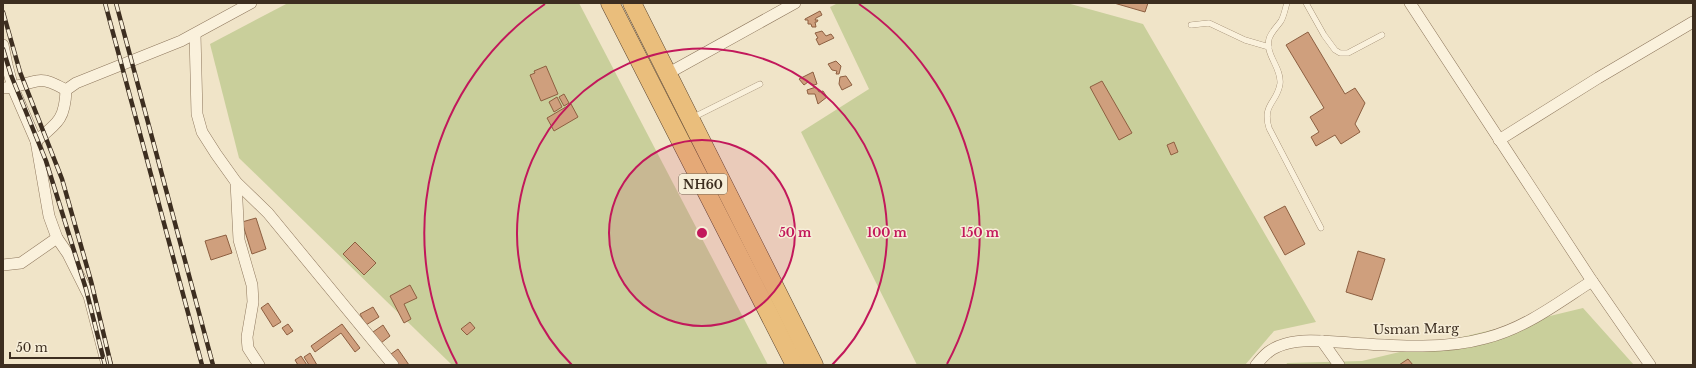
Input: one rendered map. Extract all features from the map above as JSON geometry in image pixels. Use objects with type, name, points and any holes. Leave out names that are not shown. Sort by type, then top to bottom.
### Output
[{"type":"highway","name":"NH60","points":[[610,3],[795,365]]},
{"type":"highway","name":"NH60","points":[[632,3],[814,365]]},
{"type":"street","points":[[66,90],[76,83],[195,34],[251,3]]},
{"type":"street","points":[[667,74],[795,3]]},
{"type":"street","points":[[1410,3],[1592,281],[1650,365]]},
{"type":"street","points":[[1499,140],[1605,74],[1693,22]]},
{"type":"street","points":[[195,34],[197,114],[202,132],[236,182],[268,213],[393,365]]},
{"type":"street","points":[[3,45],[8,88],[36,141],[49,216],[57,238],[68,254],[89,296],[107,365]]},
{"type":"street","points":[[8,88],[38,80],[53,83],[66,90]]},
{"type":"street","points":[[36,141],[61,118],[66,107],[66,90]]},
{"type":"street","points":[[236,182],[239,240],[252,285],[253,302],[247,336],[248,348],[259,365]]},
{"type":"street","points":[[3,265],[21,263],[57,238]]},
{"type":"street","name":"Usman Marg","points":[[1256,365],[1268,351],[1285,344],[1310,341],[1395,346],[1448,345],[1487,338],[1521,326],[1592,281]]},
{"type":"street","points":[[1322,342],[1339,365]]},
{"type":"lane","points":[[1287,3],[1281,20],[1269,39],[1269,47],[1279,76],[1280,85],[1267,110],[1266,119],[1269,128],[1321,228]]},
{"type":"lane","points":[[1306,3],[1328,40],[1335,50],[1340,53],[1348,53],[1382,34]]},
{"type":"lane","points":[[1191,26],[1209,23],[1245,40],[1269,47]]},
{"type":"lane","points":[[690,119],[760,84]]},
{"type":"green space","points":[[288,3],[579,3],[768,365],[452,365],[239,158],[210,44]]},
{"type":"green space","points":[[838,3],[1067,3],[1143,24],[1316,322],[1274,331],[1245,365],[917,365],[801,132],[869,89],[830,7]]},
{"type":"green space","points":[[1583,308],[1634,365],[1286,365],[1287,363],[1362,361]]},
{"type":"building","points":[[1114,3],[1148,3],[1145,12]]},
{"type":"building","points":[[820,11],[822,15],[815,20],[818,20],[815,22],[816,27],[812,27],[811,24],[808,24],[808,20],[805,19]]},
{"type":"building","points":[[822,31],[826,36],[831,34],[834,38],[819,45],[816,39],[818,38],[815,33]]},
{"type":"building","points":[[1308,32],[1345,94],[1355,88],[1365,103],[1355,124],[1360,132],[1341,144],[1335,135],[1316,146],[1311,137],[1319,132],[1310,117],[1324,108],[1286,45]]},
{"type":"building","points":[[836,61],[841,66],[839,74],[836,74],[837,71],[832,70],[828,64]]},
{"type":"building","points":[[546,66],[558,94],[541,101],[530,75],[535,73],[534,71]]},
{"type":"building","points":[[813,72],[817,84],[814,85],[808,82],[804,85],[799,79]]},
{"type":"building","points":[[846,76],[852,85],[842,90],[839,84],[840,77]]},
{"type":"building","points":[[1102,81],[1132,133],[1119,140],[1090,87]]},
{"type":"building","points":[[816,87],[819,92],[823,91],[827,97],[818,104],[815,94],[808,94],[807,90]]},
{"type":"building","points":[[564,94],[569,103],[564,106],[559,97]]},
{"type":"building","points":[[557,97],[562,107],[554,112],[549,102]]},
{"type":"building","points":[[571,104],[578,117],[554,131],[547,118]]},
{"type":"building","points":[[1174,142],[1178,152],[1171,155],[1167,145]]},
{"type":"building","points":[[1285,206],[1305,244],[1285,255],[1264,217]]},
{"type":"building","points":[[256,218],[266,249],[252,254],[242,222]]},
{"type":"building","points":[[226,235],[232,253],[211,260],[205,241]]},
{"type":"building","points":[[355,242],[376,263],[364,275],[343,254]]},
{"type":"building","points":[[1358,251],[1385,259],[1372,300],[1346,292]]},
{"type":"building","points":[[410,285],[417,298],[404,304],[411,319],[404,323],[390,296]]},
{"type":"building","points":[[268,303],[281,322],[273,327],[261,308]]},
{"type":"building","points":[[373,307],[379,317],[366,325],[360,314]]},
{"type":"building","points":[[470,322],[475,328],[467,335],[461,329]]},
{"type":"building","points":[[288,324],[293,331],[287,335],[282,328]]},
{"type":"building","points":[[342,324],[360,348],[355,352],[341,333],[315,352],[311,346]]},
{"type":"building","points":[[383,325],[390,336],[381,343],[373,332]]},
{"type":"building","points":[[398,349],[409,365],[399,365],[391,354]]},
{"type":"building","points":[[310,353],[317,365],[309,365],[304,357]]},
{"type":"building","points":[[301,356],[307,365],[298,365],[295,360]]},
{"type":"building","points":[[1408,359],[1413,365],[1399,365]]},
{"type":"railway","points":[[105,3],[202,365]]},
{"type":"railway","points":[[116,3],[213,365]]},
{"type":"railway","points":[[3,12],[20,72],[62,179],[91,281],[111,365]]},
{"type":"railway","points":[[3,49],[11,75],[46,161],[86,289],[105,365]]}]
